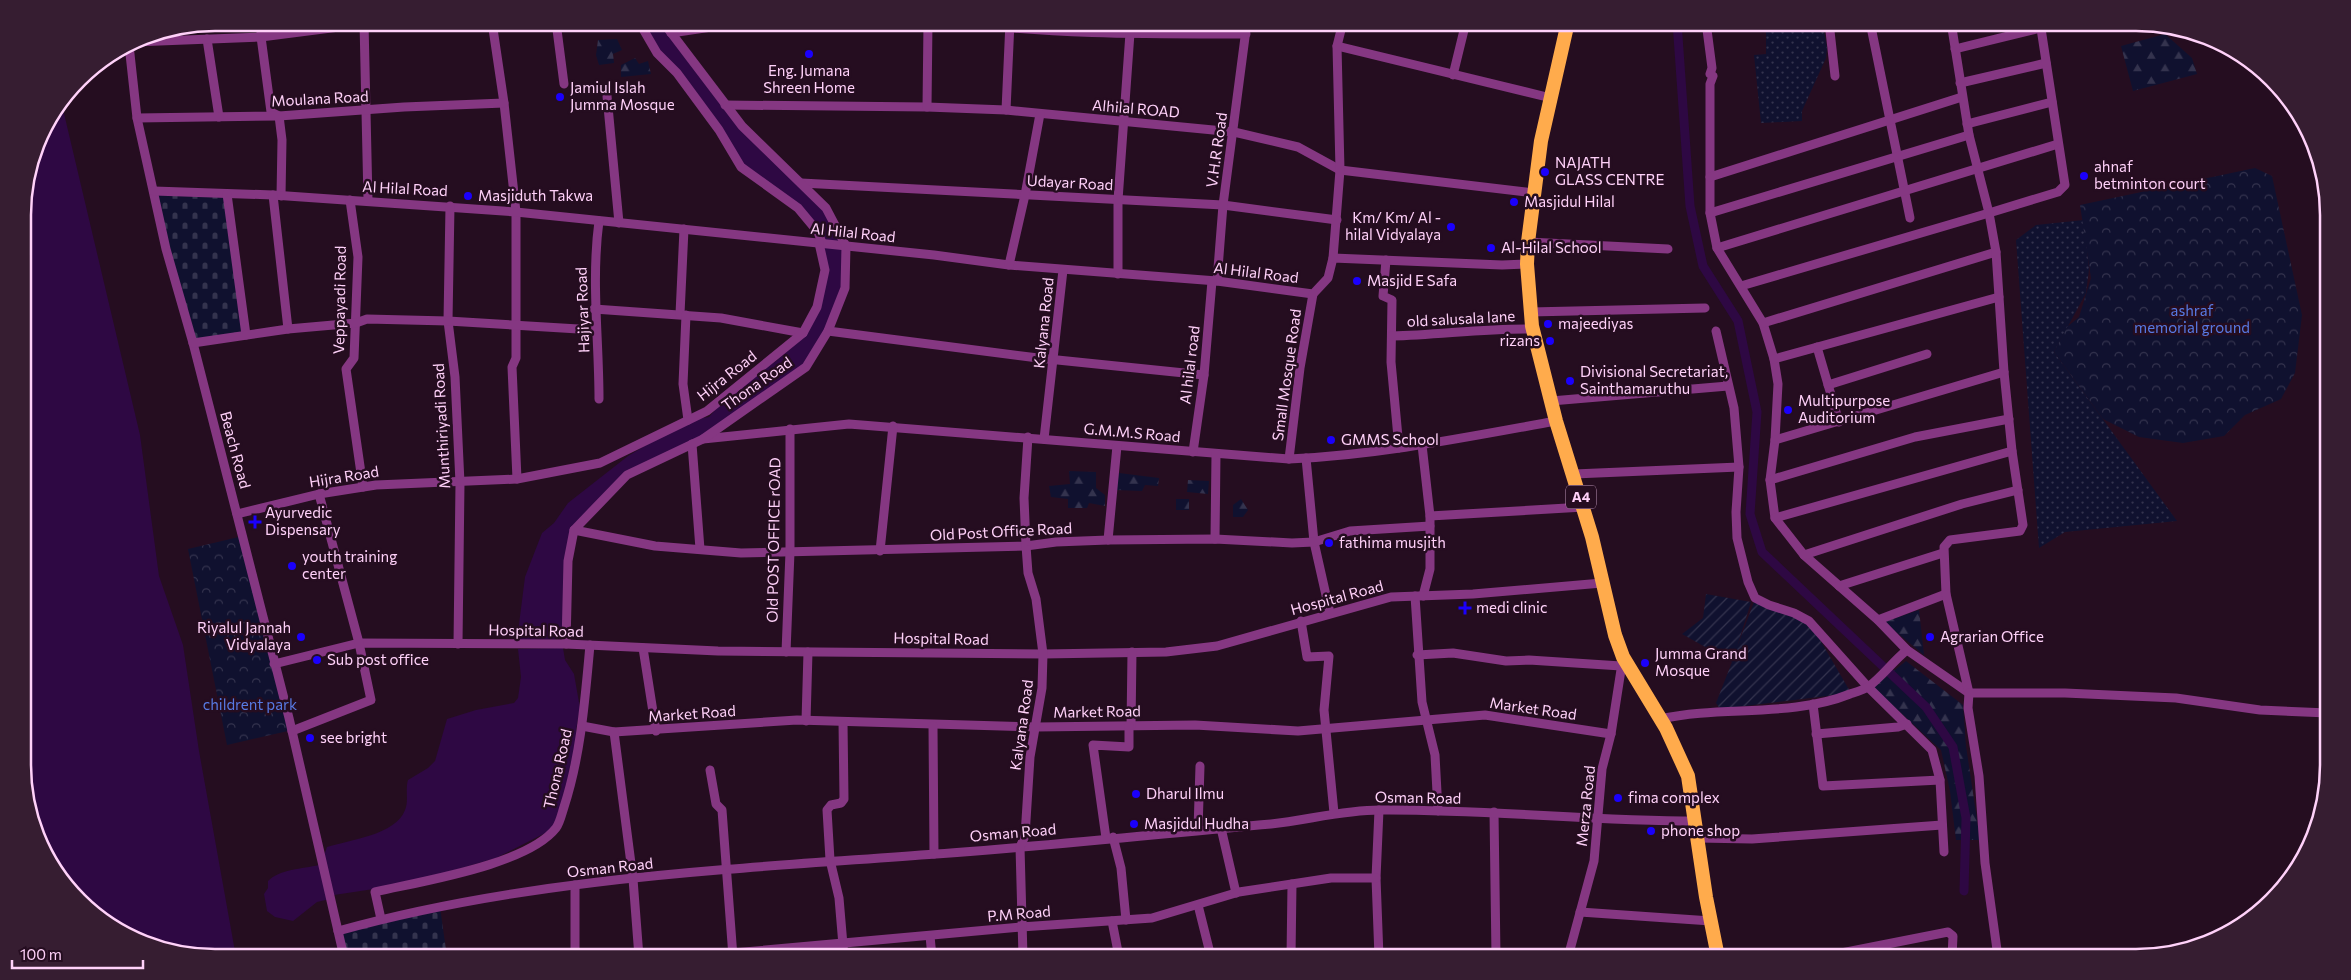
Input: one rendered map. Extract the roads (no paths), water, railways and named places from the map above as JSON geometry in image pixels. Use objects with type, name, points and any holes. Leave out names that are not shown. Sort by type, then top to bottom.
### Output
[{"type":"highway","name":"A4","points":[[1566,31],[1541,141],[1528,242],[1527,264],[1532,329],[1550,401],[1584,507],[1622,661],[1678,750],[1688,776],[1716,949]]},
{"type":"street","points":[[261,31],[270,112],[280,116],[282,140],[277,195],[288,329]]},
{"type":"street","points":[[156,41],[261,37],[308,31]]},
{"type":"street","points":[[364,31],[368,201]]},
{"type":"street","points":[[493,31],[504,103],[516,212],[516,358],[512,368],[517,479]]},
{"type":"street","points":[[557,31],[564,84]]},
{"type":"street","name":"Hijra Road","points":[[237,514],[319,494],[363,487],[517,479],[600,463],[707,412],[802,333],[817,307],[825,270],[818,232],[798,208],[741,167],[719,130],[677,73],[655,50],[644,31]]},
{"type":"street","points":[[670,33],[684,31]]},
{"type":"street","points":[[926,107],[928,31]]},
{"type":"street","points":[[1006,110],[1010,31]]},
{"type":"street","points":[[1085,31],[1130,34],[1246,34]]},
{"type":"street","name":"V.H.R Road","points":[[1215,281],[1246,31]]},
{"type":"street","name":"Al Hilal Road","points":[[154,191],[277,195],[450,206],[820,243],[1009,265],[1215,281],[1313,294],[1328,278],[1333,258],[1337,220],[1340,170],[1337,46],[1340,31]]},
{"type":"street","points":[[1453,75],[1464,31]]},
{"type":"street","points":[[1707,31],[1712,68],[1710,74],[1713,76],[1710,84],[1710,213],[1717,248],[1763,322],[1774,359],[1778,384],[1775,440],[1770,480],[1775,518],[1804,555],[1878,620],[1904,653],[1969,693],[2065,693],[2176,698],[2260,710],[2320,713]]},
{"type":"street","points":[[1830,31],[1835,76]]},
{"type":"street","points":[[1872,31],[1903,192],[1910,218]]},
{"type":"street","points":[[1952,31],[1967,124],[1989,213],[1996,252],[2004,372],[2012,451],[2023,525],[2020,531],[1950,540],[1946,544],[1943,553],[1946,594],[1969,693],[1968,708],[1979,776],[1985,863],[1997,949]]},
{"type":"street","points":[[1955,48],[2018,31]]},
{"type":"street","points":[[1741,286],[2058,192],[2065,185],[2041,31]]},
{"type":"street","name":"Thona Road","points":[[574,530],[627,475],[703,439],[806,367],[828,331],[845,288],[846,246],[826,208],[742,126],[696,63],[670,33]]},
{"type":"street","points":[[1118,274],[1118,200],[1130,34]]},
{"type":"street","points":[[207,39],[219,117]]},
{"type":"street","points":[[1337,46],[1551,98]]},
{"type":"street","name":"Beach Road","points":[[130,52],[136,118],[166,249],[193,343],[292,731],[338,931]]},
{"type":"street","points":[[1960,84],[2046,63]]},
{"type":"street","points":[[607,96],[619,223]]},
{"type":"street","points":[[1710,177],[1962,97]]},
{"type":"street","points":[[1967,124],[2052,102]]},
{"type":"street","name":"Moulana Road","points":[[136,118],[280,116],[404,107],[504,103]]},
{"type":"street","name":"Alhilal ROAD","points":[[725,105],[926,107],[1006,110],[1234,132],[1298,147],[1340,170],[1534,193]]},
{"type":"street","points":[[1009,265],[1026,195],[1040,114]]},
{"type":"street","points":[[1710,213],[1969,134]]},
{"type":"street","points":[[1717,248],[2058,144]]},
{"type":"street","name":"Udayar Road","points":[[801,183],[1224,205],[1337,220]]},
{"type":"street","points":[[227,194],[246,335]]},
{"type":"street","name":"Veppayadi Road","points":[[350,200],[358,257],[354,358],[346,369],[363,487]]},
{"type":"street","name":"Munthiriyadi Road","points":[[450,206],[448,321],[455,377],[460,483],[458,644]]},
{"type":"street","name":"Hajiyar Road","points":[[599,222],[595,251],[594,309],[599,352],[599,399]]},
{"type":"street","points":[[684,230],[682,384],[688,420]]},
{"type":"street","points":[[1528,242],[1668,249]]},
{"type":"street","points":[[1763,322],[1996,252]]},
{"type":"street","points":[[1333,258],[1502,265],[1527,264]]},
{"type":"street","points":[[1386,260],[1383,296],[1392,300],[1391,362],[1399,448]]},
{"type":"street","name":"Kalyana Road","points":[[1044,439],[1063,270]]},
{"type":"street","name":"Al hilal road","points":[[1193,452],[1215,281]]},
{"type":"street","name":"Small Mosque Road","points":[[1289,459],[1300,368],[1313,294]]},
{"type":"street","points":[[1774,359],[1999,297]]},
{"type":"street","points":[[1530,312],[1705,308]]},
{"type":"street","points":[[594,309],[721,318],[802,333]]},
{"type":"street","points":[[193,343],[367,319],[448,321],[595,330]]},
{"type":"street","name":"old salusala lane","points":[[1392,336],[1448,334],[1481,330],[1532,329]]},
{"type":"street","points":[[828,331],[1054,360],[1204,375]]},
{"type":"street","points":[[1716,331],[1734,408],[1739,467],[1736,512],[1737,538],[1748,582],[1755,598],[1769,605],[1794,613],[1808,621],[1932,750],[1940,780],[1944,852]]},
{"type":"street","points":[[1817,347],[1840,422]]},
{"type":"street","points":[[1828,384],[1927,354]]},
{"type":"street","points":[[1775,440],[2004,372]]},
{"type":"street","points":[[1550,401],[1728,386]]},
{"type":"street","points":[[1770,480],[1915,437],[2009,418]]},
{"type":"street","name":"G.M.M.S Road","points":[[703,439],[849,424],[1289,459],[1338,457],[1422,445],[1556,421]]},
{"type":"street","points":[[880,551],[893,426]]},
{"type":"street","name":"Old POST OFFICE rOAD","points":[[786,652],[790,552],[790,429]]},
{"type":"street","name":"Kalyana Road","points":[[1022,949],[1020,847],[1025,836],[1030,757],[1037,727],[1042,688],[1043,654],[1036,599],[1028,573],[1026,546],[1024,498],[1028,437]]},
{"type":"street","points":[[692,444],[700,550]]},
{"type":"street","points":[[1422,445],[1430,516],[1430,569],[1419,596],[1417,655],[1422,702],[1436,755],[1438,811]]},
{"type":"street","points":[[1108,540],[1117,446]]},
{"type":"street","points":[[1775,518],[2012,451]]},
{"type":"street","points":[[1215,539],[1216,454]]},
{"type":"street","points":[[1306,458],[1314,542],[1330,613]]},
{"type":"street","points":[[1574,474],[1739,467]]},
{"type":"street","points":[[1804,555],[1962,504],[2018,490]]},
{"type":"street","points":[[292,731],[371,700],[359,644],[319,494]]},
{"type":"street","points":[[1430,516],[1584,507]]},
{"type":"street","name":"Old Post Office Road","points":[[574,530],[655,546],[741,553],[1026,546],[1056,542],[1108,540],[1215,539],[1292,543],[1314,542],[1350,531],[1430,526]]},
{"type":"street","points":[[566,644],[568,561],[574,530]]},
{"type":"street","points":[[1839,586],[1943,553]]},
{"type":"street","name":"Hospital Road","points":[[274,664],[359,644],[566,644],[786,652],[1043,654],[1166,652],[1217,646],[1391,597],[1473,594],[1602,583]]},
{"type":"street","points":[[1878,620],[1946,594]]},
{"type":"street","points":[[1301,621],[1307,657],[1329,656],[1324,710],[1334,813]]},
{"type":"street","name":"Thona Road","points":[[380,919],[375,892],[499,862],[542,842],[557,827],[569,791],[582,726],[590,645]]},
{"type":"street","points":[[643,648],[656,730]]},
{"type":"street","points":[[806,721],[808,652]]},
{"type":"street","points":[[1126,920],[1121,868],[1110,837],[1093,745],[1129,747],[1132,652]]},
{"type":"street","points":[[1417,655],[1453,653],[1506,661],[1622,661]]},
{"type":"street","points":[[1660,719],[1682,714],[1746,711],[1813,704],[1839,698],[1870,685],[1904,653]]},
{"type":"street","name":"Merza Road","points":[[1570,949],[1594,861],[1602,769],[1611,734],[1622,661]]},
{"type":"street","points":[[1813,704],[1823,786],[1940,780]]},
{"type":"street","name":"Market Road","points":[[582,726],[614,732],[806,721],[933,726],[1195,725],[1298,731],[1485,716],[1611,734]]},
{"type":"street","points":[[843,722],[844,799],[841,803],[831,805],[827,810],[830,860],[839,898],[843,949]]},
{"type":"street","points":[[1816,734],[1898,728],[1907,724]]},
{"type":"street","points":[[933,726],[934,854]]},
{"type":"street","points":[[614,732],[633,879],[638,949]]},
{"type":"street","points":[[1198,830],[1200,766]]},
{"type":"street","points":[[710,770],[716,804],[722,810],[733,949]]},
{"type":"street","points":[[1379,810],[1376,878],[1379,949]]},
{"type":"street","name":"Osman Road","points":[[338,931],[380,919],[532,890],[830,860],[1020,847],[1110,837],[1285,822],[1334,813],[1379,810],[1494,812],[1641,821],[1696,821]]},
{"type":"street","points":[[1494,812],[1496,949]]},
{"type":"street","points":[[1698,838],[1752,839],[1942,825]]},
{"type":"street","points":[[1221,828],[1236,893]]},
{"type":"street","name":"P.M Road","points":[[784,949],[843,942],[1021,927],[1152,918],[1236,893],[1331,878],[1376,878]]},
{"type":"street","points":[[1291,949],[1292,884]]},
{"type":"street","points":[[575,885],[575,949]]},
{"type":"street","points":[[1198,905],[1209,949]]},
{"type":"street","points":[[1580,912],[1711,921]]},
{"type":"street","points":[[1112,921],[1117,949]]},
{"type":"street","points":[[338,931],[342,949]]},
{"type":"street","points":[[1870,949],[1948,932],[1953,936],[1952,949]]},
{"type":"street","points":[[930,936],[931,949]]},
{"type":"waterway","points":[[1678,31],[1690,206],[1703,266],[1738,321],[1757,412],[1750,514],[1762,552],[1926,707],[1953,747],[1966,818],[1964,891]]},
{"type":"place","name":"Eng. Jumana Shreen Home","points":[[809,54]]},
{"type":"place","name":"Jamiul Islah Jumma Mosque","points":[[560,97]]},
{"type":"place","name":"NAJATH GLASS CENTRE","points":[[1545,172]]},
{"type":"place","name":"ahnaf betminton court","points":[[2084,176]]},
{"type":"place","name":"Masjiduth Takwa","points":[[468,196]]},
{"type":"place","name":"Masjidul Hilal","points":[[1514,202]]},
{"type":"place","name":"Km/ Km/ Al - hilal Vidyalaya","points":[[1451,227]]},
{"type":"place","name":"Al-Hilal School","points":[[1491,248]]},
{"type":"place","name":"Masjid E Safa","points":[[1357,281]]},
{"type":"place","name":"majeediyas","points":[[1548,324]]},
{"type":"place","name":"rizans","points":[[1550,341]]},
{"type":"place","name":"Divisional Secretariat, Sainthamaruthu","points":[[1570,381]]},
{"type":"place","name":"Multipurpose Auditorium","points":[[1788,410]]},
{"type":"place","name":"GMMS School","points":[[1331,440]]},
{"type":"place","name":"Ayurvedic Dispensary","points":[[255,522]]},
{"type":"place","name":"fathima musjith","points":[[1329,543]]},
{"type":"place","name":"youth training center","points":[[292,566]]},
{"type":"place","name":"medi clinic","points":[[1465,608]]},
{"type":"place","name":"Riyalul Jannah Vidyalaya","points":[[301,637]]},
{"type":"place","name":"Agrarian Office","points":[[1930,637]]},
{"type":"place","name":"Sub post office","points":[[317,660]]},
{"type":"place","name":"Jumma Grand Mosque","points":[[1645,663]]},
{"type":"place","name":"see bright","points":[[310,738]]},
{"type":"place","name":"Dharul Ilmu","points":[[1136,794]]},
{"type":"place","name":"fima complex","points":[[1618,798]]},
{"type":"place","name":"Masjidul Hudha","points":[[1134,824]]},
{"type":"place","name":"phone shop","points":[[1651,831]]},
{"type":"park label","name":"ashraf memorial ground","points":[[2192,320]]},
{"type":"park label","name":"childrent park","points":[[250,705]]}]
